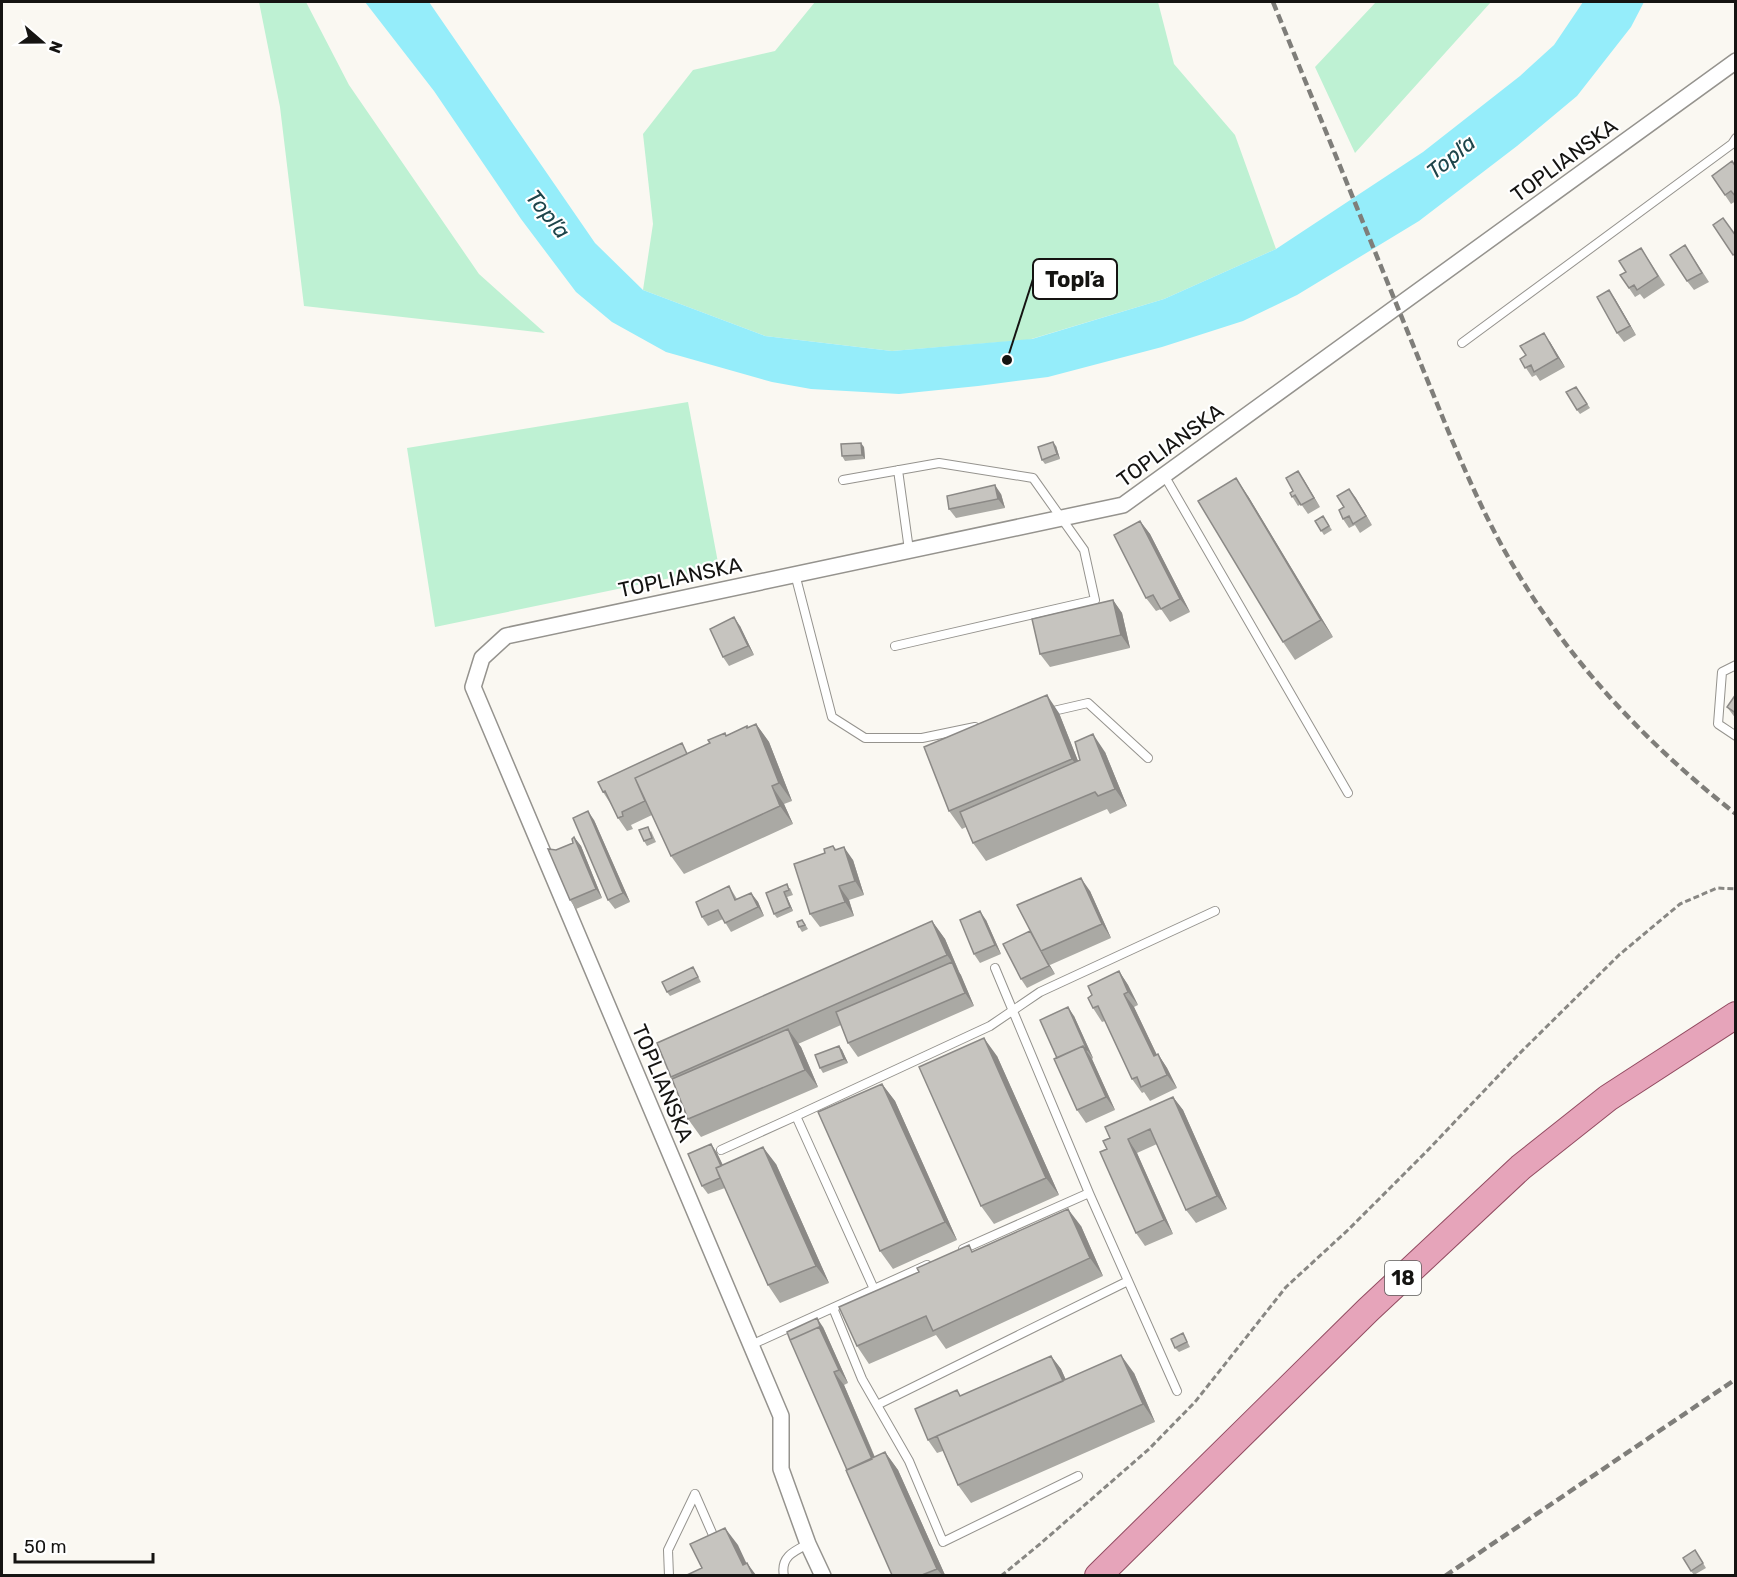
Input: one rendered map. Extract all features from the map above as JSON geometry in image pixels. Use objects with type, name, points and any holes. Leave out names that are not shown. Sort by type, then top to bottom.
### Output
[{"type":"main road","name":"18","points":[[1098,1575],[1368,1310],[1521,1167],[1608,1098],[1736,1015]]},
{"type":"street","name":"TOPLIANSKA","points":[[823,1575],[808,1544],[781,1469],[781,1416],[473,687],[482,658],[506,636],[1123,505],[1736,61]]},
{"type":"lane","points":[[1462,343],[1732,144],[1736,138]]},
{"type":"lane","points":[[843,480],[939,463],[1033,478],[1084,549],[1095,600],[895,646]]},
{"type":"lane","points":[[898,470],[909,550]]},
{"type":"lane","points":[[1164,475],[1348,793]]},
{"type":"lane","points":[[795,574],[831,717],[865,738],[921,738],[986,725]]},
{"type":"lane","points":[[1736,665],[1722,672],[1718,724],[1736,736]]},
{"type":"lane","points":[[1042,713],[1088,703],[1148,758]]},
{"type":"lane","points":[[721,1150],[990,1026],[1040,992],[1215,911]]},
{"type":"lane","points":[[995,968],[1089,1193],[1177,1391]]},
{"type":"lane","points":[[796,1116],[874,1289]]},
{"type":"lane","points":[[960,1251],[1089,1193]]},
{"type":"lane","points":[[751,1345],[938,1260]]},
{"type":"lane","points":[[877,1405],[1128,1281]]},
{"type":"lane","points":[[833,1308],[862,1379],[909,1461],[943,1542],[1078,1476]]},
{"type":"lane","points":[[669,1575],[668,1550],[695,1494],[717,1545]]},
{"type":"lane","points":[[784,1575],[784,1562],[788,1554],[808,1544]]},
{"type":"path","points":[[1000,1575],[1040,1544],[1149,1449],[1195,1402],[1286,1287],[1349,1229],[1619,955],[1680,904],[1717,888],[1736,889]]},
{"type":"green space","points":[[259,2],[306,2],[349,85],[479,274],[545,333],[304,306],[280,107]]},
{"type":"green space","points":[[815,2],[1158,2],[1174,64],[1235,135],[1276,249],[1164,299],[1028,340],[892,351],[765,336],[643,290],[653,224],[643,134],[693,70],[775,51]]},
{"type":"green space","points":[[1376,2],[1491,2],[1355,153],[1315,67]]},
{"type":"green space","points":[[688,402],[719,568],[435,627],[407,448]]},
{"type":"water","points":[[365,2],[429,2],[595,243],[643,290],[765,336],[892,351],[1032,339],[1164,299],[1276,249],[1423,152],[1520,76],[1554,45],[1583,2],[1644,2],[1631,27],[1577,96],[1517,146],[1419,221],[1297,295],[1243,321],[1162,347],[1048,377],[899,394],[811,389],[772,382],[666,352],[612,322],[576,292],[521,219],[434,91]]},
{"type":"building","points":[[1732,161],[1736,167],[1736,197],[1731,191],[1725,195],[1712,176]]},
{"type":"building","points":[[1723,218],[1736,236],[1736,253],[1733,255],[1713,225]]},
{"type":"building","points":[[1685,245],[1702,273],[1687,281],[1670,255]]},
{"type":"building","points":[[1641,248],[1658,276],[1637,290],[1634,285],[1629,288],[1620,275],[1626,272],[1619,261]]},
{"type":"building","points":[[1609,290],[1630,326],[1617,333],[1597,297]]},
{"type":"building","points":[[1544,333],[1558,358],[1534,372],[1531,365],[1525,368],[1520,359],[1526,355],[1520,346]]},
{"type":"building","points":[[1576,387],[1587,404],[1577,410],[1566,392]]},
{"type":"building","points":[[1053,442],[1057,454],[1042,460],[1038,447]]},
{"type":"building","points":[[861,443],[862,455],[842,456],[841,444]]},
{"type":"building","points":[[1298,471],[1314,498],[1301,505],[1295,495],[1292,497],[1290,493],[1293,491],[1286,478]]},
{"type":"building","points":[[1236,478],[1321,620],[1283,642],[1198,501]]},
{"type":"building","points":[[995,485],[998,499],[949,509],[947,496]]},
{"type":"building","points":[[1349,489],[1366,516],[1353,524],[1349,516],[1343,519],[1339,510],[1344,507],[1337,496]]},
{"type":"building","points":[[1323,516],[1329,526],[1321,531],[1315,521]]},
{"type":"building","points":[[1140,521],[1180,599],[1161,609],[1153,595],[1146,598],[1114,535]]},
{"type":"building","points":[[1113,600],[1121,635],[1040,654],[1032,619]]},
{"type":"building","points":[[734,617],[748,646],[723,657],[710,629]]},
{"type":"building","points":[[1736,694],[1736,713],[1727,707]]},
{"type":"building","points":[[1047,695],[1072,759],[949,811],[924,747]]},
{"type":"building","points":[[756,724],[779,783],[772,786],[780,806],[671,856],[635,778],[710,743],[708,740],[725,733],[726,736]]},
{"type":"building","points":[[1093,734],[1115,789],[1098,796],[1095,792],[973,843],[960,812],[1080,760],[1075,742]]},
{"type":"building","points":[[682,743],[687,754],[635,778],[645,801],[622,812],[623,816],[618,818],[598,782]]},
{"type":"building","points":[[588,811],[623,893],[608,900],[573,818]]},
{"type":"building","points":[[648,827],[652,838],[644,841],[639,830]]},
{"type":"building","points":[[574,837],[596,889],[570,900],[548,849],[556,850],[573,843]]},
{"type":"building","points":[[833,846],[835,850],[844,847],[855,881],[839,886],[845,902],[810,914],[794,864],[825,853],[824,849]]},
{"type":"building","points":[[1081,878],[1102,924],[1041,951],[1017,905]]},
{"type":"building","points":[[787,884],[789,890],[784,892],[790,907],[774,914],[766,893]]},
{"type":"building","points":[[729,886],[735,900],[751,893],[758,907],[725,923],[718,910],[702,917],[696,902]]},
{"type":"building","points":[[980,911],[995,945],[974,954],[960,920]]},
{"type":"building","points":[[802,920],[805,925],[799,927],[797,922]]},
{"type":"building","points":[[932,921],[947,955],[671,1077],[657,1043]]},
{"type":"building","points":[[1030,931],[1049,966],[1021,979],[1003,944]]},
{"type":"building","points":[[952,962],[965,993],[848,1043],[836,1012]]},
{"type":"building","points":[[693,967],[698,977],[667,992],[662,982]]},
{"type":"building","points":[[1119,971],[1128,992],[1124,994],[1154,1056],[1158,1054],[1167,1075],[1141,1087],[1137,1077],[1132,1079],[1098,1006],[1093,1008],[1088,998],[1092,995],[1088,986]]},
{"type":"building","points":[[1068,1007],[1087,1050],[1083,1046],[1057,1058],[1040,1020]]},
{"type":"building","points":[[788,1029],[805,1070],[688,1119],[672,1079]]},
{"type":"building","points":[[984,1038],[1046,1178],[981,1206],[919,1067]]},
{"type":"building","points":[[839,1046],[844,1059],[820,1068],[815,1055]]},
{"type":"building","points":[[1083,1046],[1106,1097],[1077,1110],[1054,1059]]},
{"type":"building","points":[[882,1084],[945,1222],[880,1251],[818,1112]]},
{"type":"building","points":[[1173,1097],[1217,1196],[1186,1210],[1150,1129],[1128,1139],[1164,1220],[1136,1233],[1100,1152],[1107,1149],[1103,1141],[1110,1138],[1105,1127]]},
{"type":"building","points":[[711,1144],[721,1166],[716,1168],[720,1178],[702,1186],[688,1154]]},
{"type":"building","points":[[763,1147],[816,1266],[768,1285],[716,1168]]},
{"type":"building","points":[[1068,1209],[1090,1258],[933,1331],[926,1316],[857,1346],[839,1307],[919,1272],[917,1268],[969,1245],[972,1252]]},
{"type":"building","points":[[817,1318],[822,1331],[819,1327],[790,1340],[787,1332]]},
{"type":"building","points":[[819,1327],[839,1370],[834,1372],[872,1459],[847,1470],[790,1340]]},
{"type":"building","points":[[1183,1333],[1187,1342],[1175,1348],[1171,1339]]},
{"type":"building","points":[[1121,1355],[1143,1404],[958,1485],[937,1436]]},
{"type":"building","points":[[1051,1356],[1063,1381],[928,1440],[915,1409],[957,1390],[960,1396]]},
{"type":"building","points":[[885,1452],[937,1569],[922,1575],[892,1575],[846,1470]]},
{"type":"building","points":[[725,1528],[743,1565],[747,1563],[753,1575],[687,1575],[702,1568],[690,1544]]},
{"type":"building","points":[[1695,1550],[1703,1563],[1691,1571],[1683,1558]]},
{"type":"railway","points":[[1273,2],[1449,433],[1480,504],[1507,555],[1539,607],[1563,640],[1615,703],[1673,761],[1736,814]]},
{"type":"railway","points":[[1445,1576],[1736,1379]]},
{"type":"place","name":"Topľa","points":[[1007,360]]}]
